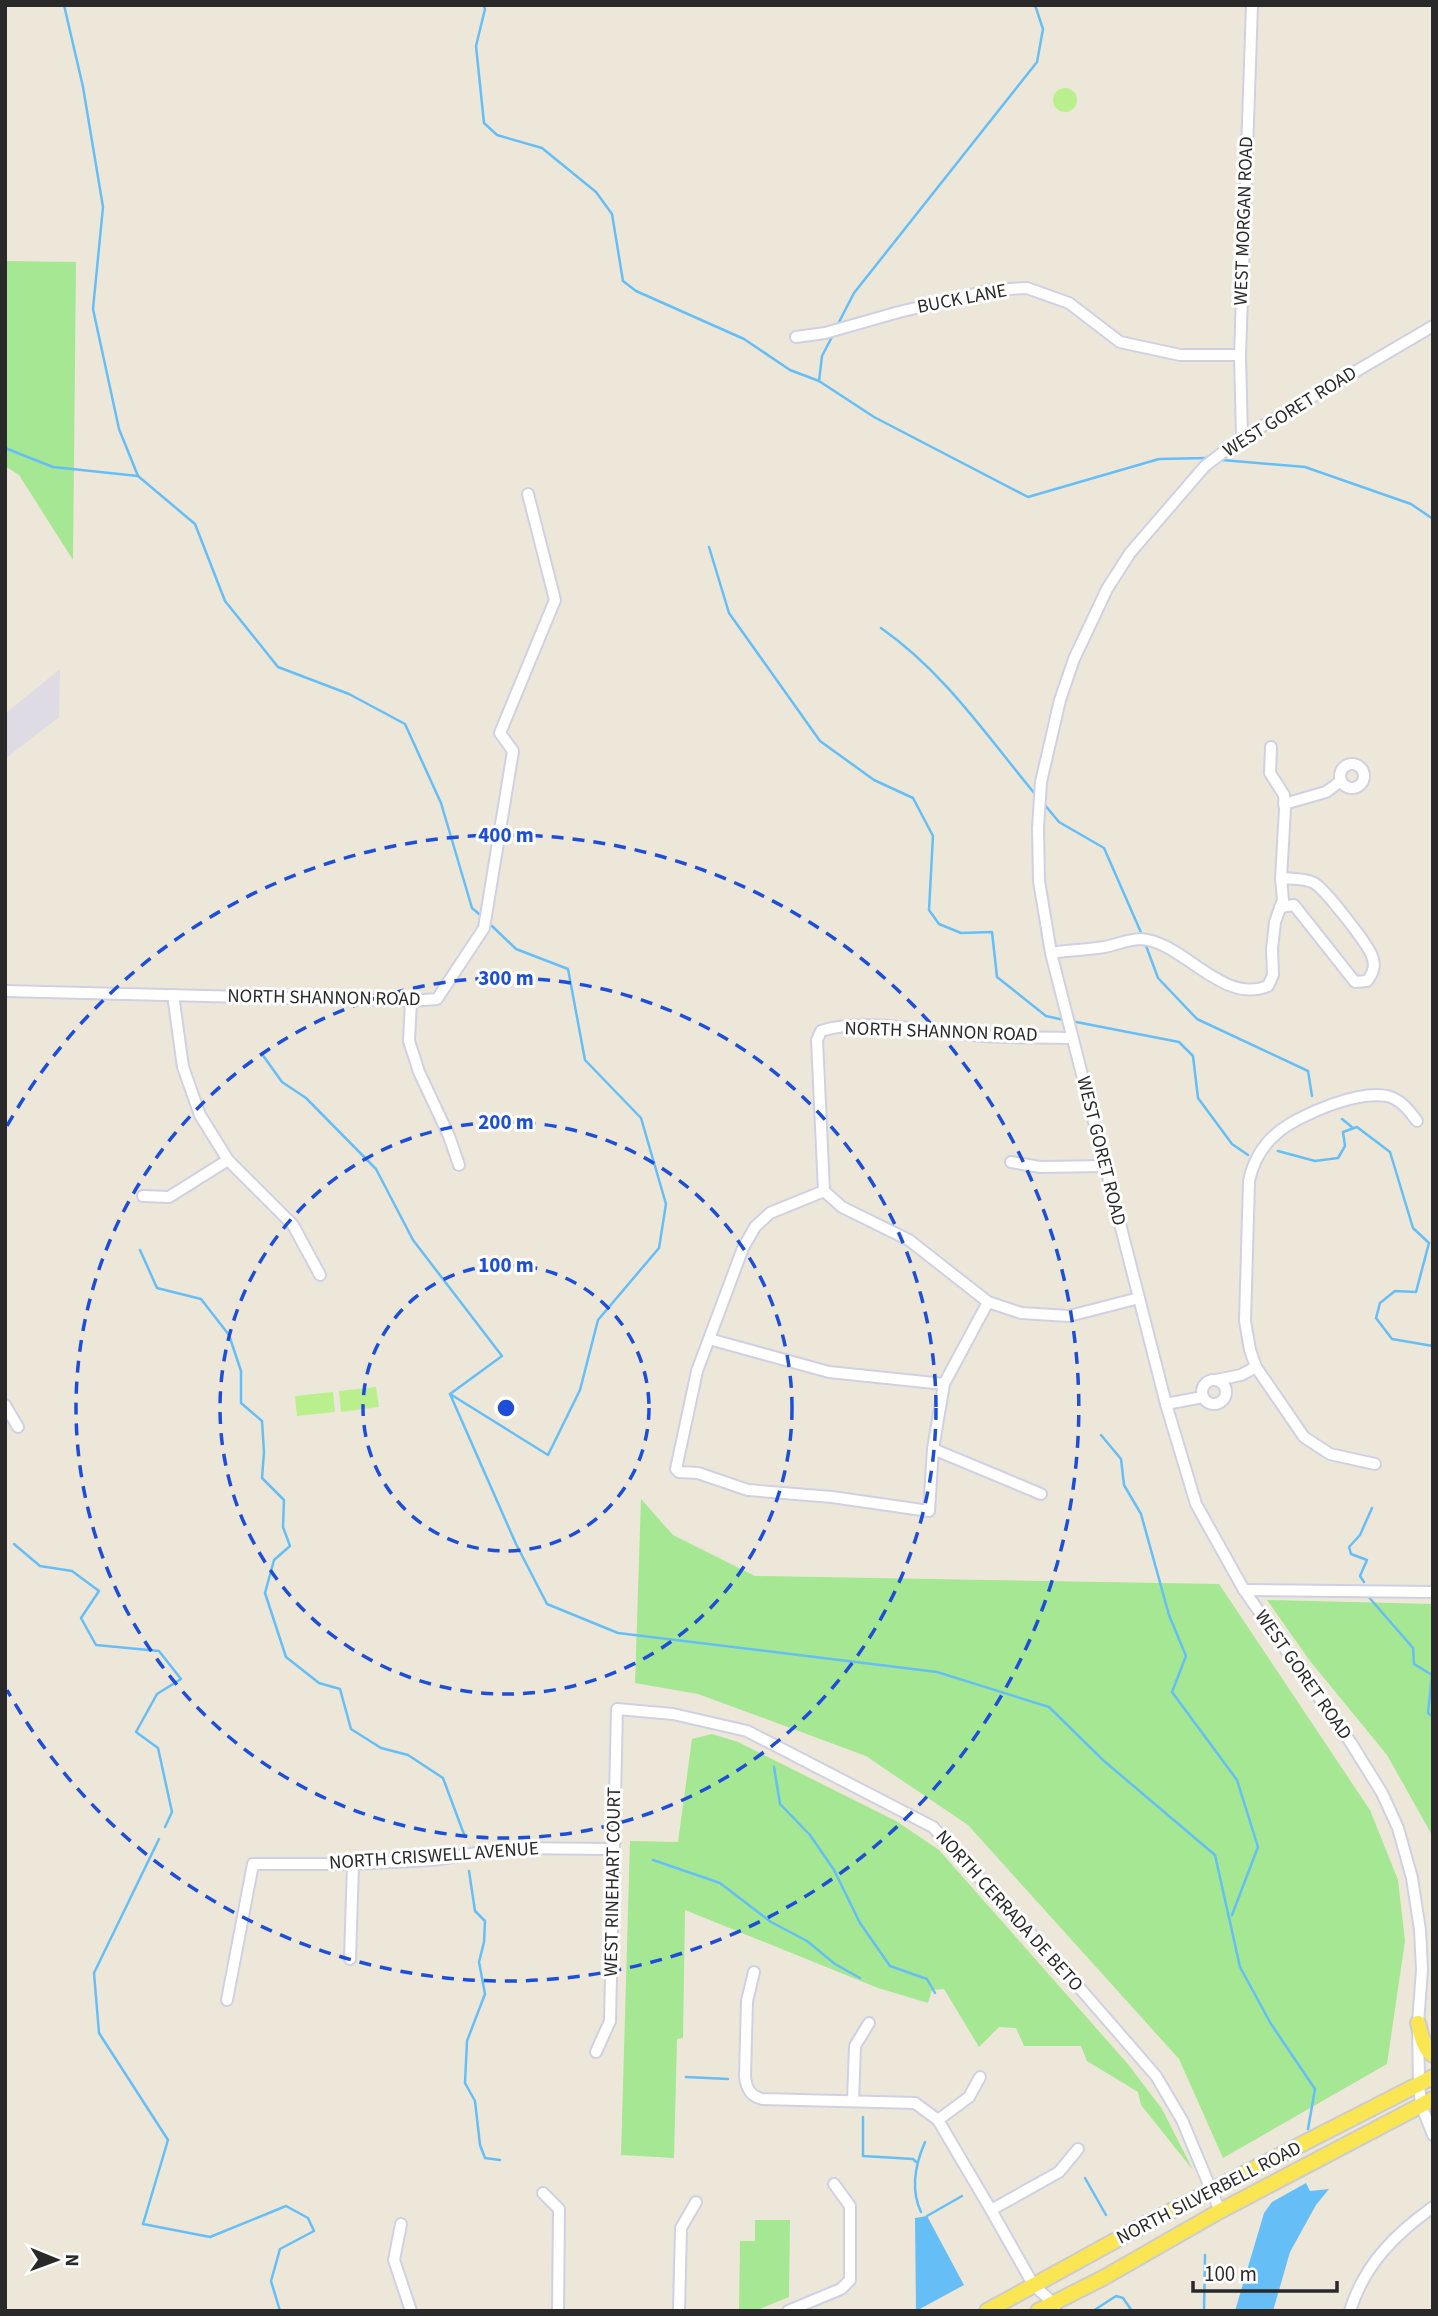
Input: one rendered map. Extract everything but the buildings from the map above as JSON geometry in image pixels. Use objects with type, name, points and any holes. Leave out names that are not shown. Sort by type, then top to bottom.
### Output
[{"type":"main road","points":[[1418,2023],[1425,2046],[1433,2055]]},
{"type":"main road","name":"NORTH SILVERBELL ROAD","points":[[988,2311],[1140,2227],[1213,2192],[1433,2077]]},
{"type":"main road","name":"NORTH SILVERBELL ROAD","points":[[1045,2309],[1220,2211],[1429,2103]]},
{"type":"street","name":"WEST MORGAN ROAD","points":[[1242,438],[1240,355],[1252,5]]},
{"type":"street","name":"BUCK LANE","points":[[796,337],[825,333],[991,290],[1027,288],[1069,303],[1120,342],[1180,355],[1240,355]]},
{"type":"street","name":"WEST GORET ROAD","points":[[1433,326],[1242,438],[1205,466],[1130,553],[1107,589],[1074,659],[1060,700],[1041,782],[1038,828],[1040,881],[1051,953],[1166,1404],[1196,1504],[1244,1590],[1351,1743],[1382,1793],[1398,1828],[1412,1878],[1420,1930],[1422,1970],[1418,2023],[1419,2084],[1429,2103],[1433,2136]]},
{"type":"street","name":"NORTH SHANNON ROAD","points":[[5,991],[411,1001],[437,999],[484,928],[513,751],[500,733],[555,600],[528,494]]},
{"type":"street","points":[[1051,953],[1142,939],[1166,947],[1203,972],[1238,988],[1256,991],[1268,986],[1273,975],[1275,922],[1283,900],[1281,878],[1284,795],[1270,773],[1271,747]]},
{"type":"street","points":[[1284,804],[1326,792],[1341,782]]},
{"type":"street","points":[[1280,907],[1294,905],[1355,982],[1367,981],[1374,972],[1373,957],[1349,921],[1330,902],[1323,890],[1312,882],[1281,878]]},
{"type":"street","points":[[173,995],[183,1067],[200,1115],[228,1160],[293,1225],[320,1275]]},
{"type":"street","points":[[411,1001],[409,1041],[419,1072],[449,1136],[459,1165]]},
{"type":"street","name":"NORTH SHANNON ROAD","points":[[824,1191],[817,1040],[821,1031],[830,1028],[879,1026],[986,1036],[1072,1038]]},
{"type":"street","points":[[1375,1464],[1330,1454],[1304,1437],[1256,1367],[1245,1321],[1249,1181],[1253,1163],[1278,1132],[1335,1103],[1373,1095],[1392,1097],[1405,1106],[1417,1121]]},
{"type":"street","points":[[143,1196],[169,1197],[228,1160]]},
{"type":"street","points":[[1011,1162],[1040,1167],[1104,1166]]},
{"type":"street","points":[[988,1302],[944,1384],[933,1449],[929,1511],[832,1497],[748,1490],[698,1473],[683,1473],[676,1469],[697,1371],[743,1248],[755,1227],[770,1213],[824,1191],[842,1206],[909,1240],[988,1302],[1021,1313],[1069,1316],[1139,1298]]},
{"type":"street","points":[[709,1339],[829,1372],[944,1384]]},
{"type":"street","points":[[1241,1375],[1237,1384],[1221,1402],[1213,1404],[1203,1397],[1205,1384],[1241,1375],[1256,1367]]},
{"type":"street","points":[[1216,1380],[1223,1385],[1226,1394]]},
{"type":"street","points":[[1166,1404],[1203,1397]]},
{"type":"street","points":[[5,1405],[18,1427]]},
{"type":"street","points":[[933,1449],[1041,1493]]},
{"type":"street","points":[[1244,1590],[1433,1592]]},
{"type":"street","name":"WEST RINEHART COURT","points":[[596,2052],[610,2021],[617,1709]]},
{"type":"street","name":"NORTH CERRADA DE BETO","points":[[617,1709],[673,1714],[747,1731],[933,1827],[1064,1970],[1156,2076],[1182,2120],[1220,2211]]},
{"type":"street","name":"NORTH CRISWELL AVENUE","points":[[227,2000],[253,1864],[353,1864],[433,1860],[509,1849],[614,1849]]},
{"type":"street","points":[[350,1959],[353,1864]]},
{"type":"street","points":[[754,1972],[747,2001],[745,2076],[752,2094],[762,2099],[915,2103],[938,2120],[1045,2309]]},
{"type":"street","points":[[853,2101],[855,2046],[869,2023]]},
{"type":"street","points":[[938,2120],[969,2097],[980,2077]]},
{"type":"street","points":[[991,2210],[1059,2172],[1079,2149]]},
{"type":"street","points":[[788,2311],[841,2289],[850,2280],[850,2206],[834,2184]]},
{"type":"street","points":[[543,2193],[559,2209],[558,2311]]},
{"type":"street","points":[[679,2311],[681,2228],[696,2202]]},
{"type":"street","points":[[1350,2311],[1354,2297],[1389,2242],[1433,2207]]},
{"type":"street","points":[[401,2224],[394,2260],[411,2311]]},
{"type":"shaded area","points":[[60,669],[59,717],[5,759],[5,714]]},
{"type":"green space","points":[[1065,88],[1074,91],[1077,100],[1074,109],[1065,112],[1056,109],[1053,100],[1056,91]]},
{"type":"green space","points":[[5,261],[76,262],[73,560],[19,475],[5,466]]},
{"type":"green space","points":[[376,1387],[379,1407],[341,1412],[339,1391]]},
{"type":"green space","points":[[333,1392],[335,1412],[297,1416],[295,1396]]},
{"type":"green space","points":[[641,1499],[673,1535],[755,1576],[1219,1584],[1370,1810],[1398,1880],[1405,1941],[1387,2064],[1223,2158],[1179,2059],[968,1825],[866,1756],[698,1694],[635,1683]]},
{"type":"green space","points":[[1267,1600],[1433,1604],[1433,1845],[1432,1835],[1387,1755],[1310,1661]]},
{"type":"green space","points":[[712,1734],[738,1742],[896,1821],[939,1850],[1127,2063],[1162,2109],[1193,2170],[1141,2105],[1138,2092],[1087,2061],[1081,2046],[1024,2046],[1016,2028],[999,2027],[979,2047],[944,1989],[932,1990],[928,2003],[878,1988],[685,1910],[683,2038],[677,2039],[674,2158],[621,2155],[630,1841],[678,1842],[692,1739]]},
{"type":"green space","points":[[755,2220],[790,2220],[789,2297],[755,2311],[739,2311],[740,2241],[755,2241]]},
{"type":"water","points":[[1306,2183],[1310,2191],[1329,2189],[1316,2205],[1290,2252],[1273,2311],[1235,2311],[1264,2213],[1272,2202]]},
{"type":"water","points":[[927,2216],[964,2285],[916,2311],[915,2218]]},
{"type":"waterway","points":[[64,5],[83,87],[103,207],[93,309],[119,429],[138,476]]},
{"type":"waterway","points":[[483,5],[485,9],[476,46],[484,123],[497,135],[542,148],[596,192],[612,214],[623,281],[636,291],[744,339],[790,370],[819,381]]},
{"type":"waterway","points":[[838,324],[854,293],[1037,62],[1043,29],[1035,5]]},
{"type":"waterway","points":[[834,333],[822,356],[819,381],[874,417],[1028,497],[1159,459],[1208,458]]},
{"type":"waterway","points":[[5,448],[53,467],[138,476],[195,524],[225,601],[278,667],[349,694],[405,724],[441,803],[472,908],[479,914]]},
{"type":"waterway","points":[[1222,460],[1305,467],[1411,504],[1433,519]]},
{"type":"waterway","points":[[709,547],[729,613],[820,741],[874,780],[913,798],[933,836],[929,910],[939,924],[961,933],[992,932],[997,977],[1046,1016],[1064,1020]]},
{"type":"waterway","points":[[881,628],[904,645],[945,685],[1035,794]]},
{"type":"waterway","points":[[1044,804],[1059,822],[1104,848],[1143,937]]},
{"type":"waterway","points":[[492,926],[516,949],[568,969],[585,1060],[641,1118],[666,1204],[659,1248],[598,1320],[580,1390],[548,1455],[450,1394],[516,1544],[547,1604],[618,1633],[937,1672],[1049,1707],[1104,1761],[1215,1855],[1240,1967],[1271,2024],[1315,2089],[1308,2129]]},
{"type":"waterway","points":[[1145,943],[1158,978],[1197,1019],[1308,1071],[1312,1096]]},
{"type":"waterway","points":[[1071,1021],[1179,1042],[1193,1056],[1198,1098],[1232,1144],[1248,1155]]},
{"type":"waterway","points":[[262,1054],[282,1082],[306,1098],[376,1169],[413,1240],[502,1356],[450,1394]]},
{"type":"waterway","points":[[1342,1119],[1353,1128]]},
{"type":"waterway","points":[[1278,1151],[1315,1161],[1338,1158],[1345,1146],[1343,1132],[1357,1127],[1390,1152],[1413,1228],[1429,1243],[1416,1292],[1395,1291],[1380,1303],[1376,1318],[1392,1339],[1433,1346]]},
{"type":"waterway","points":[[140,1250],[157,1288],[201,1299],[229,1335],[241,1371],[241,1403],[262,1421],[262,1478],[284,1500],[283,1527],[290,1546],[274,1560],[265,1593],[286,1657],[319,1683],[340,1689],[351,1729],[381,1748],[408,1755],[443,1778],[465,1837]]},
{"type":"waterway","points":[[1101,1435],[1121,1459],[1124,1485],[1141,1514],[1169,1615],[1186,1656],[1172,1692],[1237,1780],[1258,1847],[1232,1915]]},
{"type":"waterway","points":[[1364,1582],[1360,1576],[1367,1560],[1351,1554],[1349,1547],[1360,1535],[1372,1508]]},
{"type":"waterway","points":[[14,1544],[40,1566],[72,1571],[99,1591],[81,1618],[96,1645],[159,1651],[181,1679],[157,1694],[136,1732],[158,1748],[172,1812],[165,1827]]},
{"type":"waterway","points":[[1367,1595],[1413,1648],[1414,1664],[1432,1675],[1428,1713],[1433,1717]]},
{"type":"waterway","points":[[774,1767],[780,1804],[810,1835],[834,1870],[860,1923],[890,1966],[927,1979],[935,1993]]},
{"type":"waterway","points":[[159,1839],[94,1973],[99,2033],[168,2140],[143,2224],[210,2237],[286,2206],[308,2218],[314,2231],[280,2249],[271,2281],[280,2311]]},
{"type":"waterway","points":[[653,1860],[720,1883],[771,1922],[807,1941],[835,1964],[860,1978]]},
{"type":"waterway","points":[[469,1871],[475,1911],[485,1921],[479,1962],[485,1994],[467,2041],[465,2083],[475,2101],[480,2145],[485,2158],[500,2160]]},
{"type":"waterway","points":[[686,2077],[728,2079]]},
{"type":"waterway","points":[[863,2117],[863,2156],[913,2159],[916,2162]]},
{"type":"waterway","points":[[921,2212],[915,2177],[925,2142]]},
{"type":"waterway","points":[[1085,2178],[1106,2215]]},
{"type":"waterway","points":[[927,2216],[962,2196]]},
{"type":"waterway","points":[[1204,2311],[1205,2255]]},
{"type":"waterway","points":[[1093,2311],[1116,2296],[1123,2298],[1132,2311]]}]
